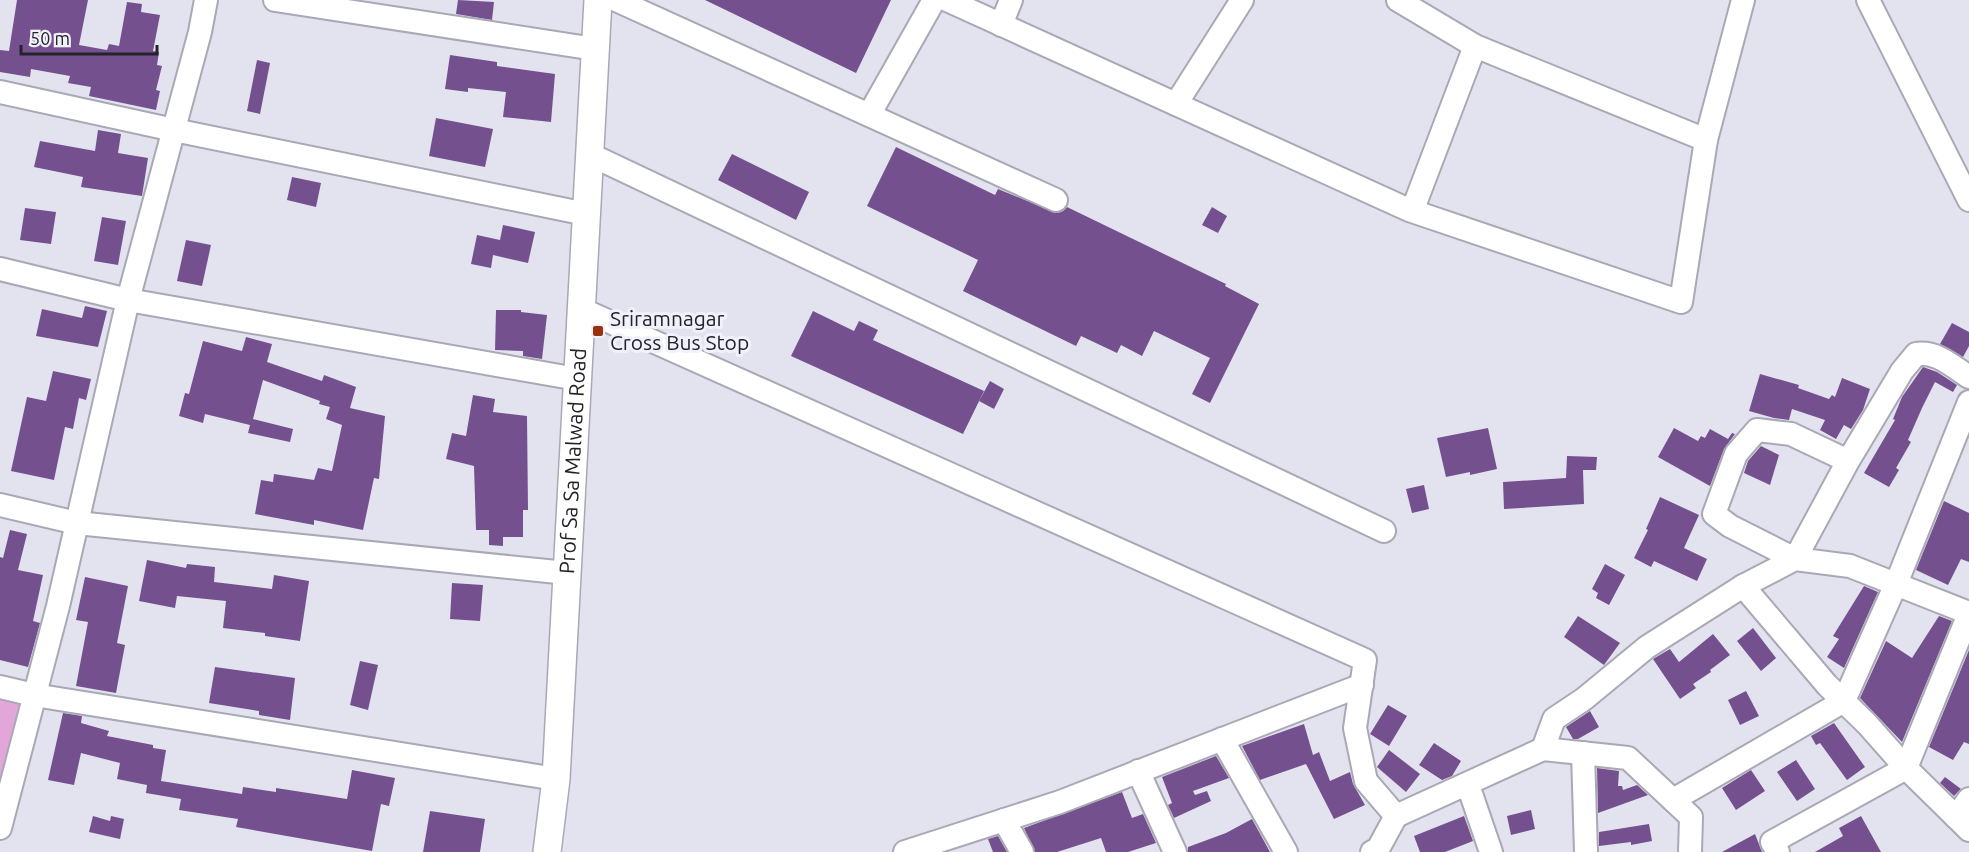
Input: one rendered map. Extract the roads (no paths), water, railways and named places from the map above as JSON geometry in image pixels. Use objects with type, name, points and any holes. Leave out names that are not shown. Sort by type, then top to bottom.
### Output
[{"type":"street","points":[[0,828],[77,523],[128,300],[200,32],[206,0]]},
{"type":"street","points":[[274,0],[595,49]]},
{"type":"street","name":"Prof Sa Sa Malwad Road","points":[[548,852],[556,779],[598,0]]},
{"type":"street","points":[[616,0],[1056,200]]},
{"type":"street","points":[[869,115],[934,0]]},
{"type":"street","points":[[947,0],[1409,210],[1680,302],[1706,140],[1736,2]]},
{"type":"street","points":[[1001,25],[1011,0]]},
{"type":"street","points":[[1176,104],[1242,0]]},
{"type":"street","points":[[1398,0],[1475,46],[1706,140]]},
{"type":"street","points":[[1868,0],[1969,200]]},
{"type":"street","points":[[1416,201],[1475,46]]},
{"type":"street","points":[[0,92],[586,214]]},
{"type":"street","points":[[589,154],[1384,531]]},
{"type":"street","points":[[0,269],[128,300],[577,379]]},
{"type":"street","points":[[581,309],[1365,660],[1356,728],[1366,781],[1396,816]]},
{"type":"street","points":[[1543,749],[1554,718],[1584,699],[1647,647],[1743,586],[1795,559],[1848,461],[1902,371],[1916,354],[1926,352],[1938,356],[1969,377]]},
{"type":"street","points":[[1673,800],[1844,701],[1896,584],[1969,402]]},
{"type":"street","points":[[1778,852],[1772,842],[1906,768],[1969,614],[1850,566],[1795,559],[1730,526],[1714,514],[1736,454],[1757,430],[1791,434],[1848,461]]},
{"type":"street","points":[[0,505],[77,523],[567,573]]},
{"type":"street","points":[[1743,586],[1906,768],[1965,815]]},
{"type":"street","points":[[905,852],[1060,802],[1362,684]]},
{"type":"street","points":[[0,687],[34,695],[556,779]]},
{"type":"street","points":[[1222,739],[1286,852]]},
{"type":"street","points":[[1372,852],[1378,849],[1396,816],[1543,749],[1628,758],[1691,817],[1690,852]]},
{"type":"street","points":[[1583,753],[1586,852]]},
{"type":"street","points":[[1138,771],[1168,850]]},
{"type":"street","points":[[1468,785],[1491,852]]},
{"type":"street","points":[[1004,820],[1022,852]]},
{"type":"place","name":"Sriramnagar Cross Bus Stop","points":[[598,331]]}]
